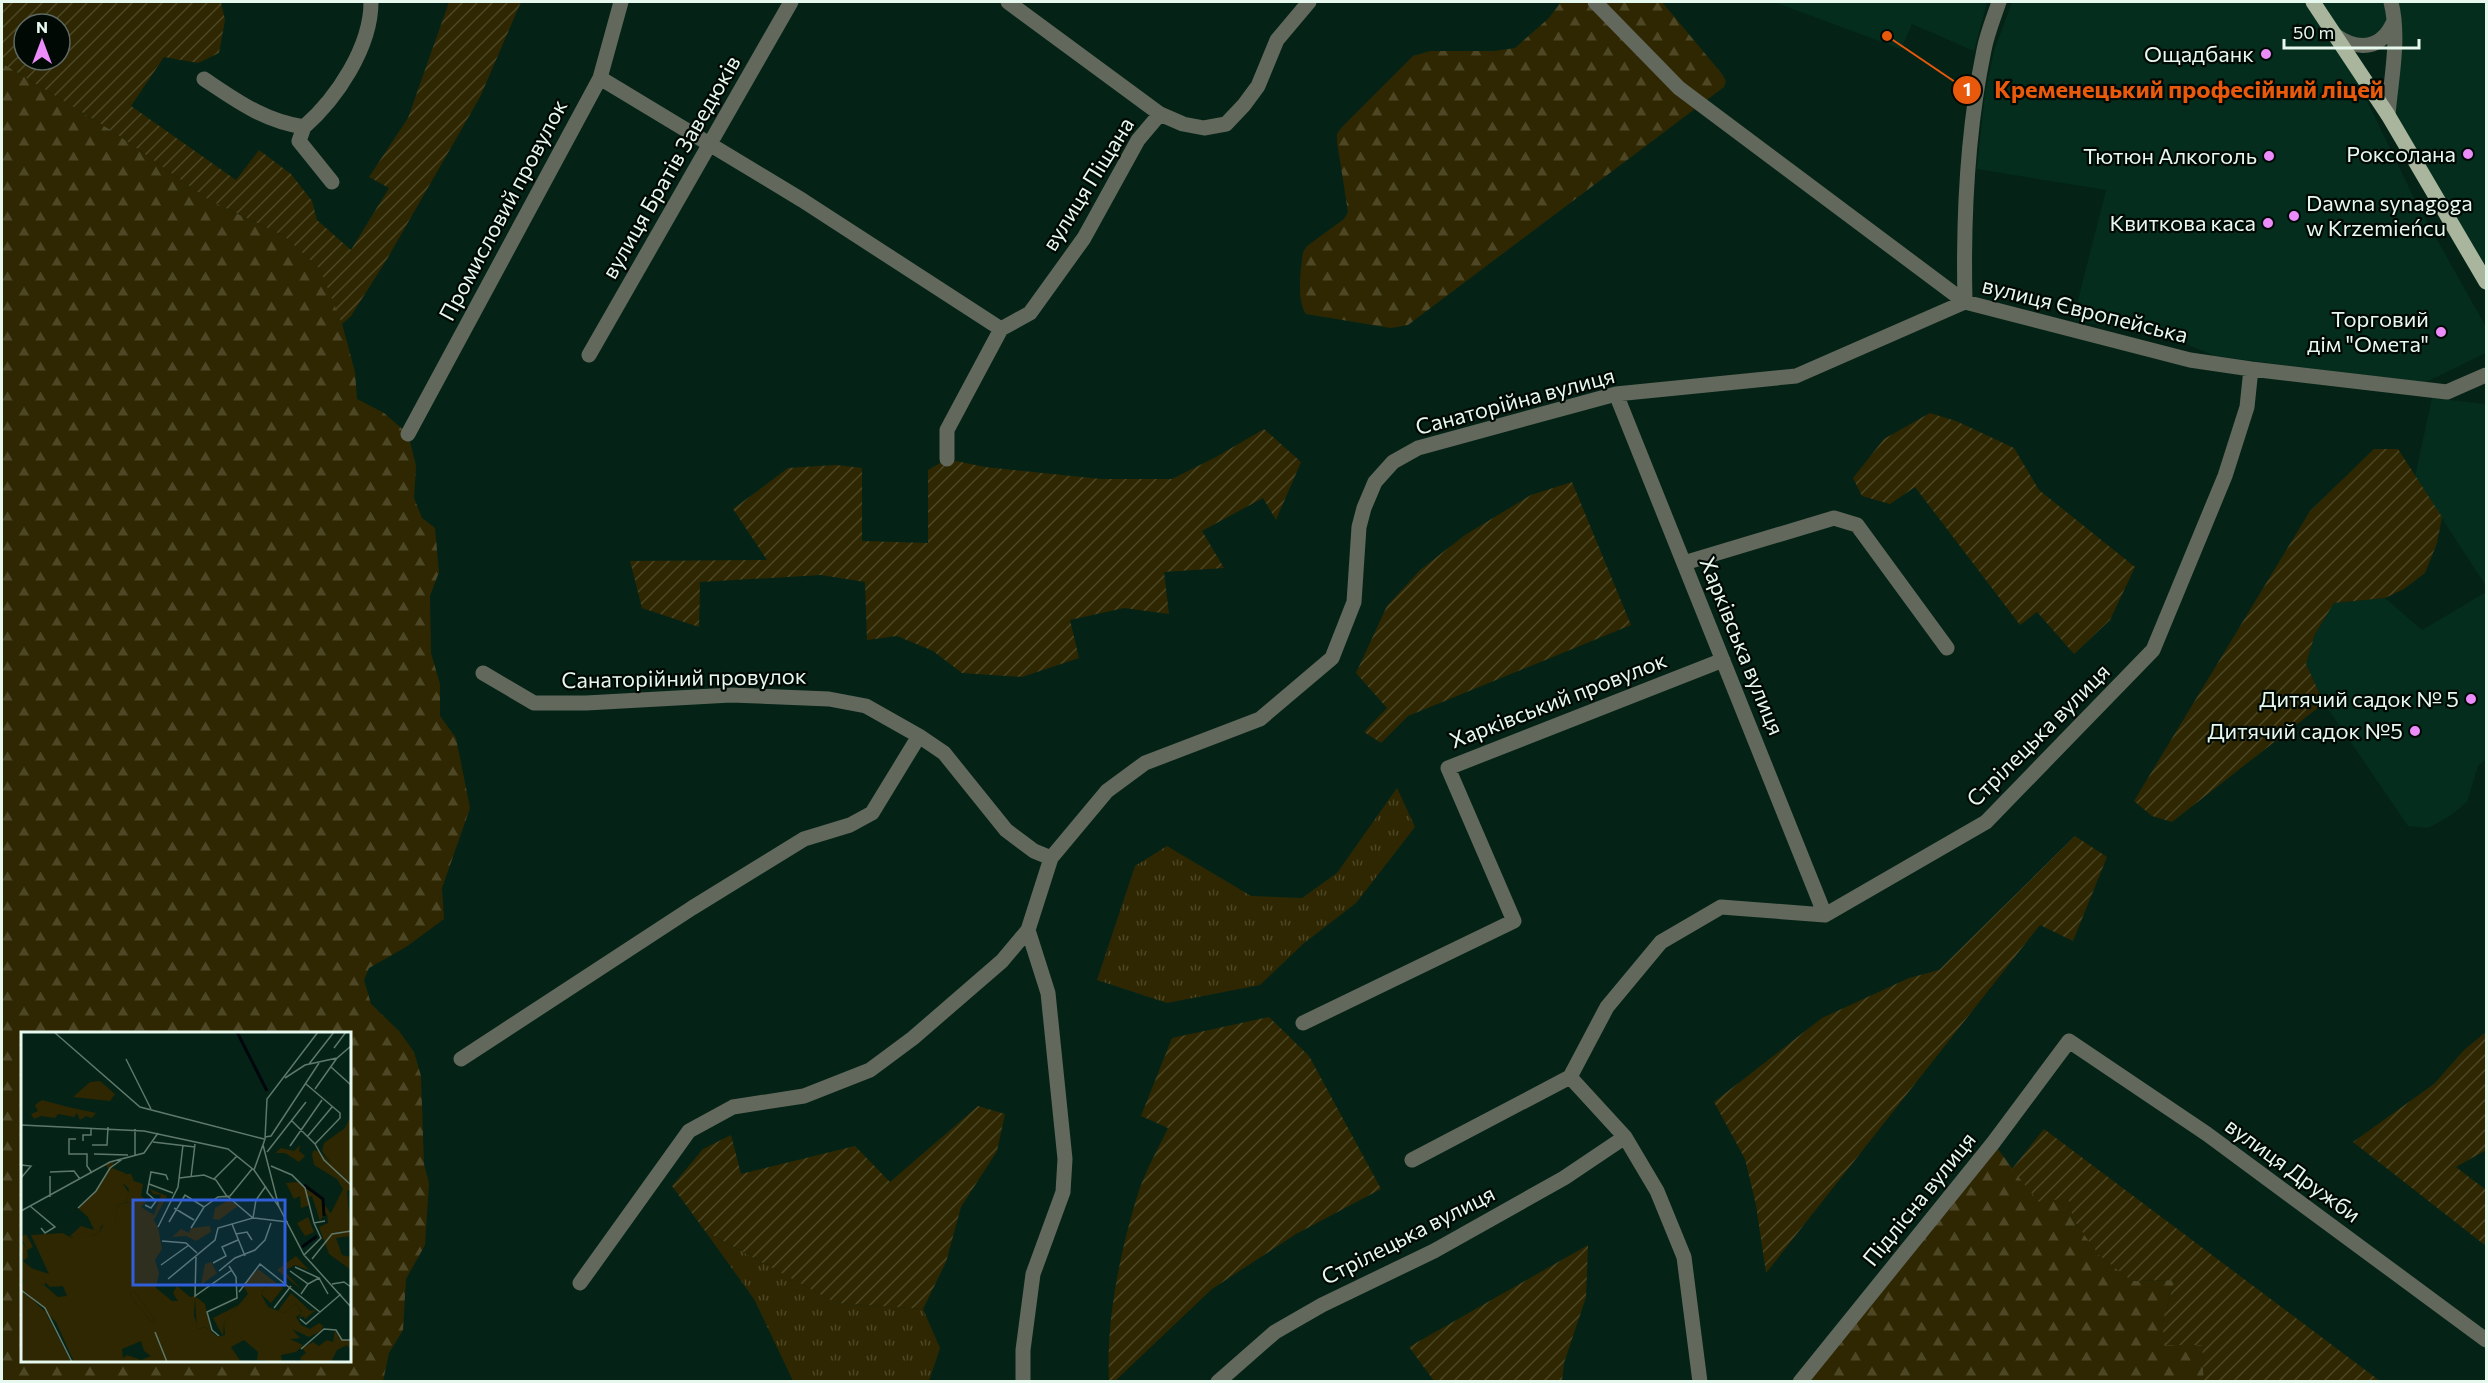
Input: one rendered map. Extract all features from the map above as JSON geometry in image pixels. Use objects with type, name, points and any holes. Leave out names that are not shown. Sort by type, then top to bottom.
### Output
[{"type":"main road","points":[[2313,2],[2388,116],[2487,282]]},
{"type":"street","points":[[332,182],[299,141],[304,127],[321,112],[339,90],[354,61],[371,17],[371,2]]},
{"type":"street","name":"Промисловий провулок","points":[[408,434],[600,78],[621,2]]},
{"type":"street","name":"вулиця Братів Заведюків","points":[[589,355],[791,2]]},
{"type":"street","points":[[1008,2],[1160,114]]},
{"type":"street","name":"вулиця Піщана","points":[[1001,329],[1030,313],[1037,304],[1084,238],[1138,140],[1160,114],[1183,124],[1204,128],[1226,124],[1258,86],[1277,40],[1309,2]]},
{"type":"street","name":"вулиця Європейська","points":[[1595,2],[1679,88],[1965,302],[2190,360],[2251,369],[2447,393],[2487,375]]},
{"type":"street","points":[[1965,302],[1964,246],[1976,94],[1984,48],[1999,2]]},
{"type":"street","points":[[2388,116],[2395,43],[2395,18],[2391,2]]},
{"type":"street","points":[[2335,35],[2348,44],[2371,45],[2389,33],[2395,18]]},
{"type":"street","points":[[600,78],[802,200],[1001,329],[947,430],[947,459]]},
{"type":"street","points":[[204,79],[250,109],[281,124],[304,127]]},
{"type":"street","name":"Санаторійна вулиця","points":[[580,1283],[689,1131],[733,1107],[804,1096],[870,1070],[913,1038],[1002,961],[1028,930],[1051,858],[1107,791],[1145,763],[1260,719],[1332,658],[1354,602],[1359,527],[1364,508],[1375,482],[1393,462],[1418,448],[1616,394],[1796,376],[1965,302]]},
{"type":"street","name":"Стрілецька вулиця","points":[[1825,915],[1986,822],[2153,650],[2225,476],[2247,407],[2251,369]]},
{"type":"street","name":"Харківська вулиця","points":[[1616,394],[1825,915]]},
{"type":"street","points":[[1684,563],[1834,518],[1857,525],[1947,648]]},
{"type":"street","name":"Харківський провулок","points":[[1303,1023],[1514,921],[1448,768],[1723,660]]},
{"type":"street","name":"Санаторійний провулок","points":[[483,673],[534,703],[609,702],[731,695],[829,699],[866,706],[944,753],[1006,831],[1034,851],[1051,858]]},
{"type":"street","points":[[461,1059],[692,908],[804,839],[850,825],[872,813],[919,736]]},
{"type":"street","points":[[1412,1160],[1570,1077],[1607,1007],[1661,942],[1721,907],[1825,915]]},
{"type":"street","points":[[1023,1382],[1023,1350],[1033,1274],[1063,1192],[1065,1159],[1048,993],[1028,930]]},
{"type":"street","name":"вулиця Дружби","points":[[2069,1041],[2207,1134],[2487,1340]]},
{"type":"street","name":"Підлісна вулиця","points":[[1800,1382],[1993,1143],[2069,1041]]},
{"type":"street","points":[[1570,1077],[1624,1137],[1657,1191],[1684,1257],[1700,1382]]},
{"type":"street","name":"Стрілецька вулиця","points":[[1218,1382],[1275,1332],[1322,1305],[1434,1251],[1564,1178],[1624,1137]]},
{"type":"shaded area","points":[[1774,2],[1987,2],[1974,51],[1912,24],[1901,49]]},
{"type":"shaded area","points":[[2012,2],[2486,2],[2486,282],[2388,115],[2395,20],[2371,45],[2336,37],[2416,202],[2486,327],[2486,353],[2424,383],[2215,356],[2177,340],[2073,320],[2106,190],[1977,169],[1985,93],[1994,51]]},
{"type":"shaded area","points":[[2432,398],[2486,404],[2486,586],[2415,477]]},
{"type":"shaded area","name":"Дитячий садок №5","points":[[2486,592],[2486,759],[2478,766],[2467,802],[2450,816],[2428,828],[2408,826],[2324,703],[2306,664],[2315,634],[2334,603],[2385,598],[2422,630]]},
{"type":"green space","points":[[2,2],[221,2],[225,20],[219,53],[198,63],[164,57],[131,106],[236,180],[259,150],[291,174],[312,201],[317,220],[351,250],[389,188],[369,177],[408,118],[449,2],[521,2],[480,97],[387,259],[351,316],[342,324],[320,269],[284,236],[209,200],[114,132],[17,72],[72,72],[72,12],[12,12],[12,69],[2,63]]},
{"type":"green space","points":[[1561,2],[1662,2],[1722,74],[1726,81],[1724,87],[1408,325],[1391,328],[1306,314],[1300,292],[1303,252],[1307,246],[1344,219],[1348,212],[1337,142],[1337,134],[1342,127],[1413,56],[1430,51],[1494,51],[1515,48],[1549,18]]},
{"type":"green space","points":[[2,63],[12,69],[12,72],[17,72],[114,132],[209,200],[284,236],[320,269],[338,309],[355,372],[357,399],[384,413],[408,434],[416,466],[414,498],[422,518],[435,528],[439,572],[430,596],[431,653],[440,684],[440,716],[456,738],[470,808],[442,888],[444,919],[406,947],[369,968],[364,980],[371,1004],[399,1031],[414,1052],[421,1076],[424,1164],[429,1183],[425,1245],[406,1279],[403,1330],[389,1353],[383,1381],[2,1381]]},
{"type":"green space","points":[[1930,413],[1956,421],[2014,448],[2039,490],[2135,567],[2110,620],[2074,654],[2037,612],[2020,625],[1915,487],[1890,504],[1862,496],[1853,478],[1884,439]]},
{"type":"green space","points":[[1264,429],[1301,462],[1276,520],[1263,498],[1202,531],[1224,568],[1164,572],[1169,614],[1124,608],[1070,620],[1079,658],[1022,677],[962,673],[933,651],[897,636],[867,640],[865,582],[821,575],[700,582],[699,627],[642,608],[630,561],[767,560],[733,509],[788,468],[836,465],[862,468],[862,541],[928,543],[928,470],[947,459],[985,467],[1101,479],[1172,479]]},
{"type":"green space","points":[[2374,449],[2398,449],[2442,517],[2437,543],[2425,573],[2404,589],[2385,598],[2334,603],[2315,634],[2306,664],[2324,703],[2172,822],[2152,816],[2134,801],[2310,511]]},
{"type":"green space","points":[[1572,482],[1631,625],[1408,716],[1381,743],[1364,732],[1387,708],[1356,673],[1387,606],[1420,570],[1465,535],[1531,495]]},
{"type":"green space","points":[[1397,788],[1415,827],[1356,903],[1303,944],[1260,985],[1167,1003],[1097,980],[1135,866],[1167,846],[1251,896],[1302,898],[1337,873]]},
{"type":"green space","points":[[2075,836],[2107,857],[2073,941],[2040,925],[1766,1273],[1756,1205],[1745,1159],[1714,1102],[1822,1018],[1909,978],[1939,970]]},
{"type":"green space","points":[[1269,1017],[1309,1056],[1381,1189],[1296,1234],[1212,1289],[1115,1381],[1109,1381],[1112,1313],[1124,1244],[1142,1181],[1168,1128],[1141,1116],[1172,1038]]},
{"type":"green space","points":[[2486,1032],[2486,1150],[2456,1167],[2486,1190],[2486,1246],[2353,1142],[2434,1084],[2464,1050]]},
{"type":"green space","points":[[978,1106],[1005,1114],[997,1151],[961,1207],[946,1262],[923,1309],[836,1303],[705,1231],[672,1186],[703,1149],[731,1135],[741,1174],[855,1146],[890,1182]]},
{"type":"green space","points":[[2044,1129],[2380,1381],[2204,1381],[2202,1345],[2166,1345],[2162,1325],[2175,1280],[2132,1281],[2099,1255],[2073,1219],[2068,1198],[2039,1202],[2012,1169]]},
{"type":"green space","points":[[1993,1143],[2023,1182],[2068,1198],[2073,1219],[2099,1255],[2132,1281],[2175,1280],[2162,1325],[2202,1345],[2204,1381],[1804,1382]]},
{"type":"green space","points":[[705,1231],[836,1303],[923,1309],[940,1348],[929,1381],[793,1381],[754,1299]]},
{"type":"green space","points":[[1588,1245],[1586,1297],[1564,1363],[1562,1381],[1434,1381],[1409,1347]]},
{"type":"place","name":"Кременецький професійний ліцей","points":[[1887,36]]},
{"type":"place","name":"Ощадбанк","points":[[2266,54]]},
{"type":"place","name":"Роксолана","points":[[2468,154]]},
{"type":"place","name":"Тютюн Алкоголь","points":[[2269,156]]},
{"type":"place","name":"Dawna synagoga w Krzemieńcu","points":[[2294,216]]},
{"type":"place","name":"Квиткова каса","points":[[2268,223]]},
{"type":"place","name":"Торговий дім \"Омета\"","points":[[2441,332]]},
{"type":"place","name":"Дитячий садок № 5","points":[[2471,699]]},
{"type":"place","name":"Дитячий садок №5","points":[[2415,731]]}]
